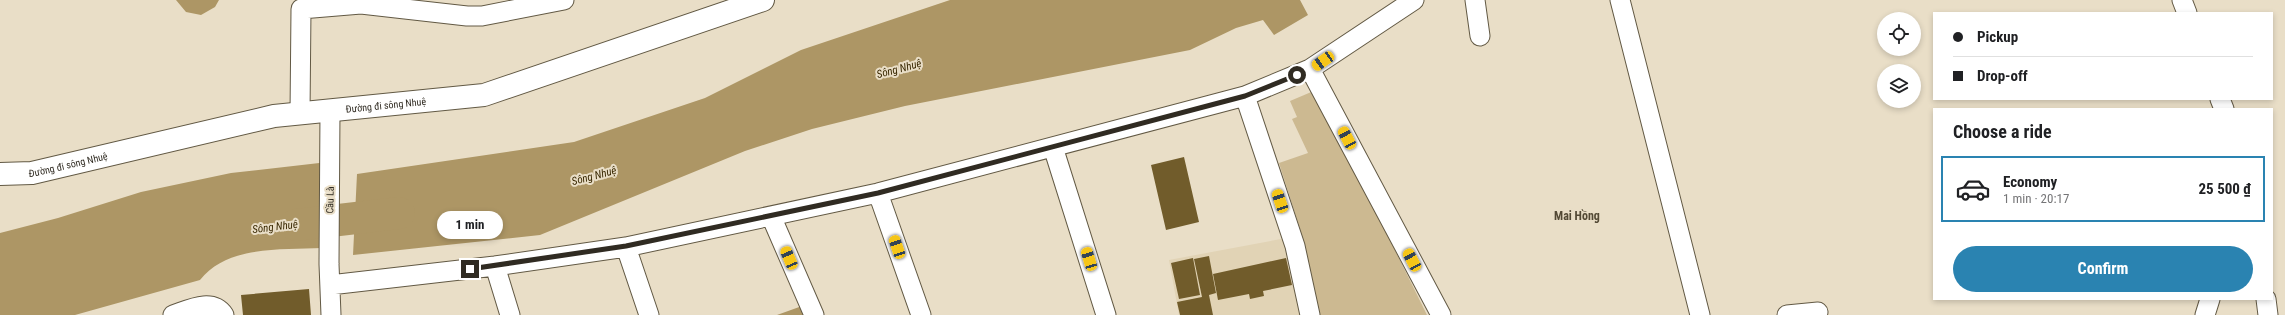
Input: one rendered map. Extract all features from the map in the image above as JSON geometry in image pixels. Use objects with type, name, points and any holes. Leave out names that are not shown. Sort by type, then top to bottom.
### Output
[{"type":"street","points":[[300,114],[301,9],[361,4],[467,16],[482,16],[564,0]]},
{"type":"street","points":[[330,285],[496,266],[626,246],[878,193],[1053,147],[1245,96],[1310,69],[1414,0]]},
{"type":"street","points":[[1475,0],[1480,36]]},
{"type":"street","points":[[1620,0],[1700,315]]},
{"type":"street","points":[[2182,0],[2187,12]]},
{"type":"street","name":"Đường đi sông Nhuệ","points":[[0,174],[32,173],[274,116],[484,95],[757,1]]},
{"type":"street","points":[[1310,69],[1441,315]]},
{"type":"street","points":[[1245,96],[1295,246],[1310,315]]},
{"type":"street","name":"Cầu Là","points":[[330,111],[331,137],[328,264],[331,315]]},
{"type":"street","points":[[1053,147],[1106,315]]},
{"type":"street","points":[[878,193],[922,315]]},
{"type":"street","points":[[771,216],[814,315]]},
{"type":"street","points":[[626,246],[649,315]]},
{"type":"street","points":[[496,266],[510,315]]},
{"type":"street","points":[[2205,315],[2210,300]]},
{"type":"street","points":[[2266,300],[2268,315]]},
{"type":"street","points":[[173,315],[205,305],[215,307],[224,315]]},
{"type":"street","points":[[1786,315],[1818,312]]},
{"type":"shaded area","points":[[1316,90],[1427,315],[1318,315],[1300,229],[1279,163],[1308,153],[1292,119],[1297,117],[1290,101]]},
{"type":"shaded area","points":[[1286,238],[1305,315],[1179,315],[1169,260]]},
{"type":"water","points":[[176,0],[219,0],[215,7],[201,15],[186,12]]},
{"type":"water","points":[[950,0],[1300,0],[1308,15],[1274,35],[1263,20],[1236,28],[1190,50],[905,106],[812,129],[745,151],[540,235],[353,255],[357,174],[574,142],[705,98],[801,50]]},
{"type":"water","points":[[328,162],[322,248],[273,250],[240,255],[225,261],[212,269],[200,280],[75,315],[0,315],[0,233],[58,218],[141,192],[231,173]]},
{"type":"water","points":[[802,306],[806,315],[777,315]]},
{"type":"building","points":[[1184,157],[1199,222],[1166,230],[1151,165]]},
{"type":"building","points":[[1209,256],[1216,293],[1209,295],[1213,315],[1180,315],[1177,302],[1202,297],[1194,259]]},
{"type":"building","points":[[1193,258],[1200,295],[1179,299],[1171,263]]},
{"type":"building","points":[[1286,258],[1292,285],[1263,291],[1264,296],[1250,299],[1249,294],[1218,300],[1213,274]]},
{"type":"building","points":[[309,289],[311,315],[243,315],[241,295]]},
{"type":"waterway","name":"Sông Nhuệ","points":[[296,225],[399,213]]},
{"type":"district","name":"Mai Hồng","points":[[1577,216]]},
{"type":"route","points":[[470,269],[626,246],[878,193],[1245,96],[1297,75]]}]
